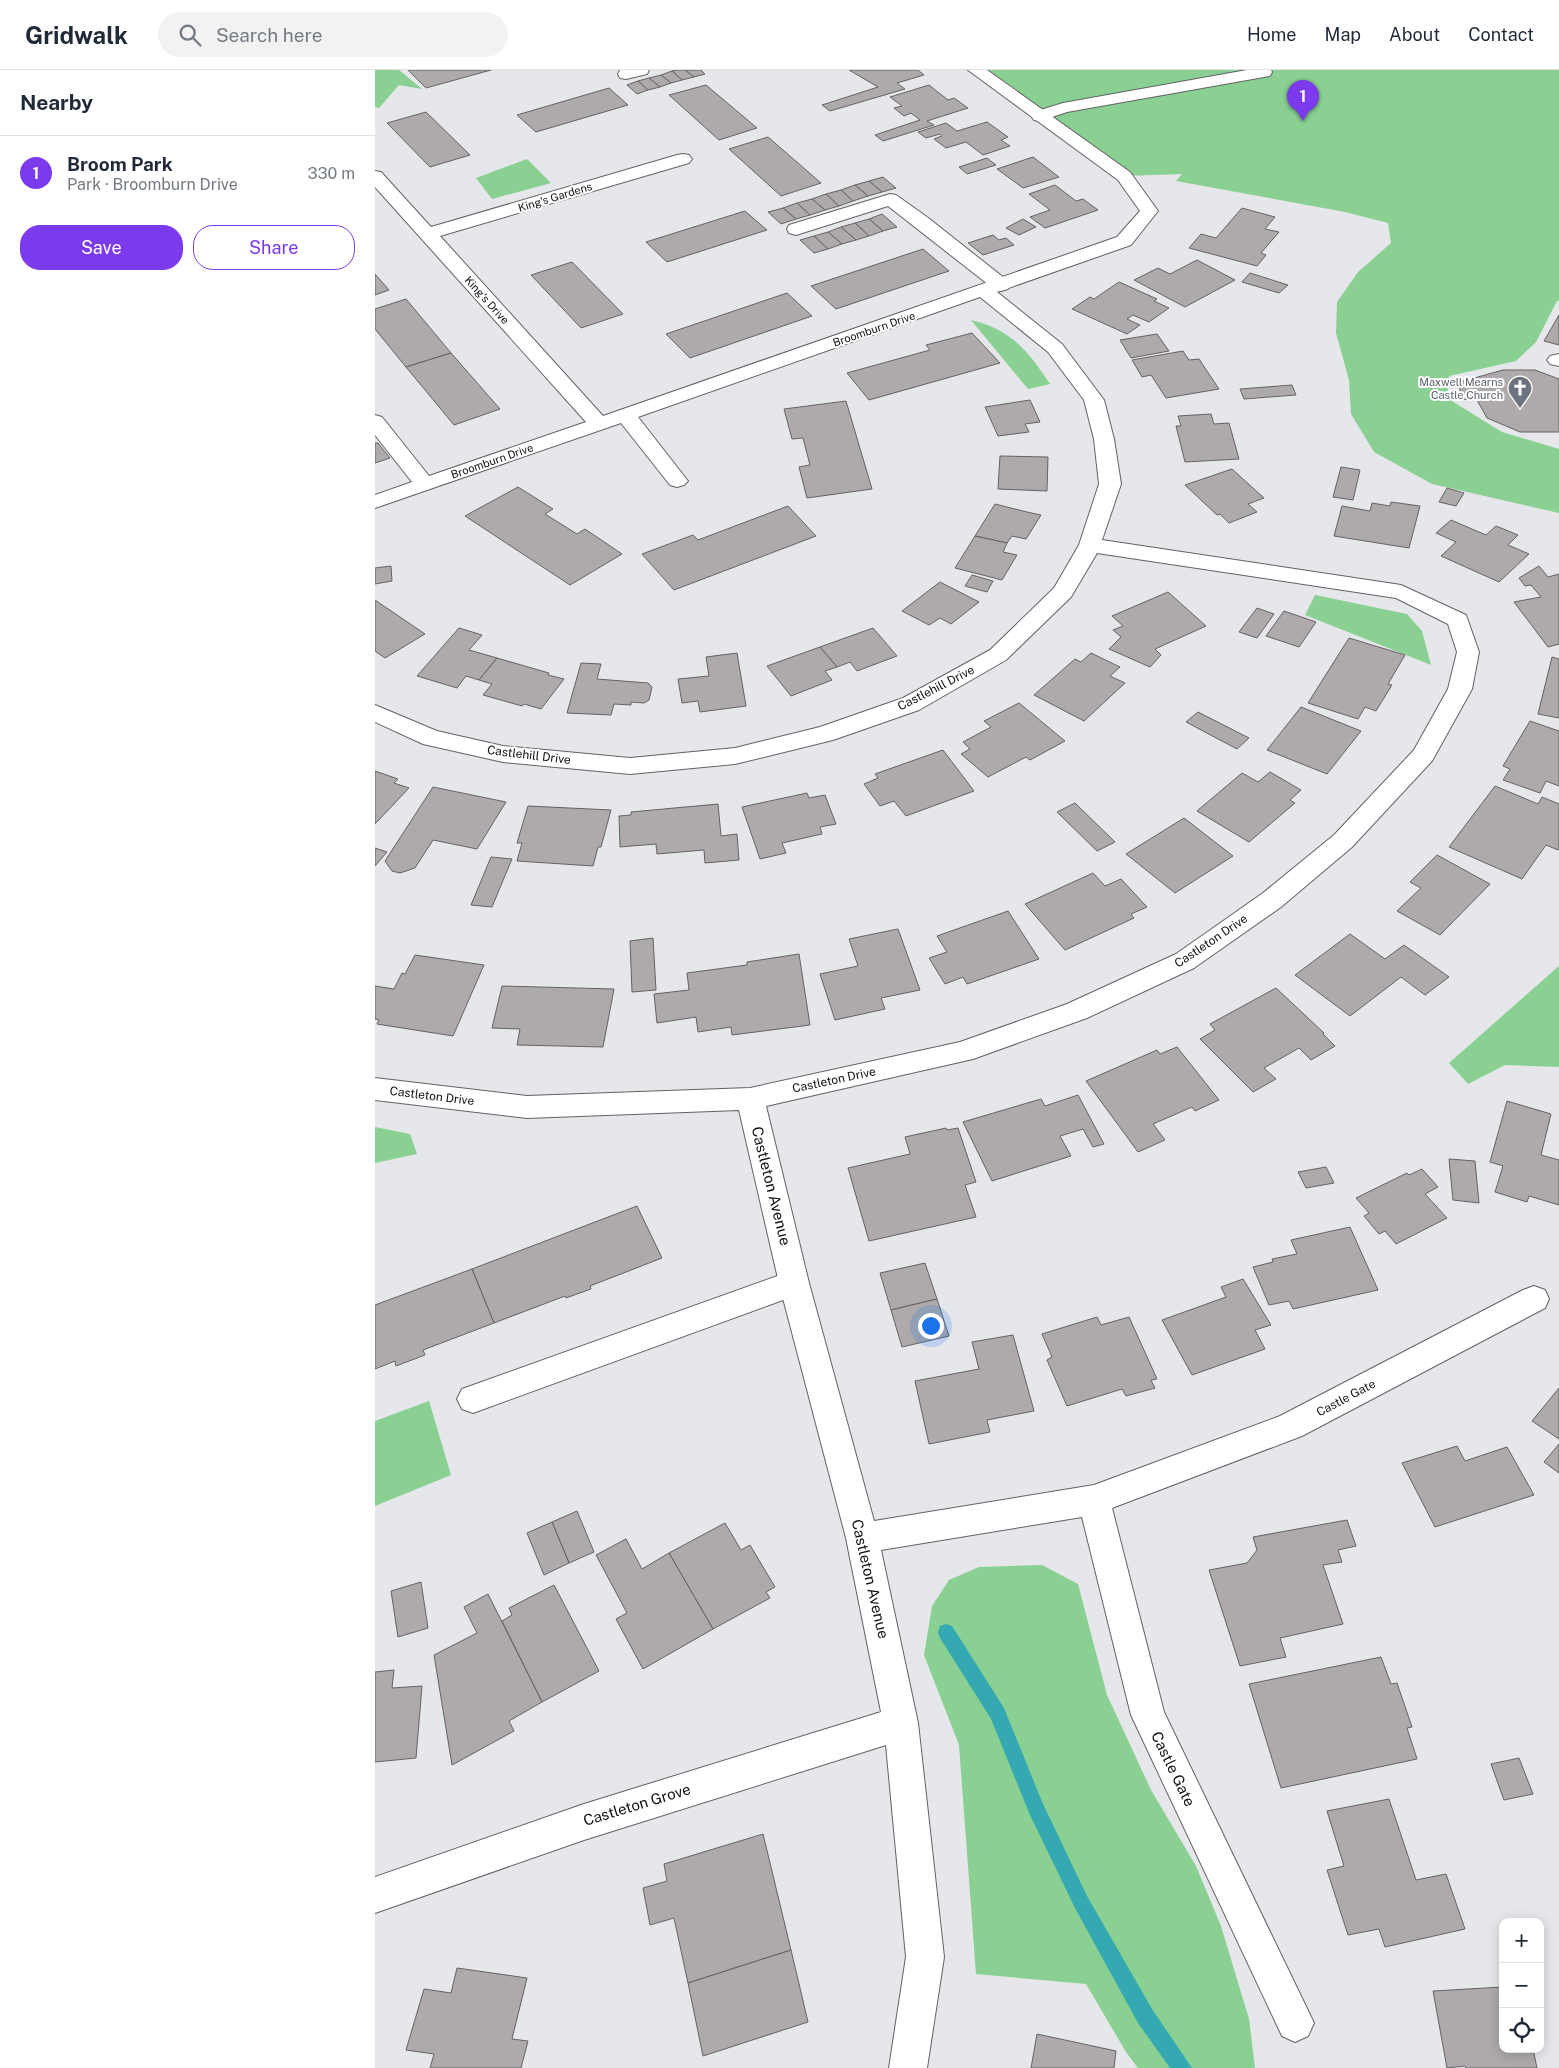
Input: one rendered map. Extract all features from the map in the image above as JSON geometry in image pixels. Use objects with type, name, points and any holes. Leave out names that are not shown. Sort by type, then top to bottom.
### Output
[{"type":"street","name":"Broomburn Drive","points":[[375,502],[1124,241],[1149,211],[1123,176],[976,70]]},
{"type":"street","points":[[1039,116],[1063,108],[1264,72]]},
{"type":"street","name":"King's Gardens","points":[[428,234],[683,159]]},
{"type":"street","name":"King's Drive","points":[[375,176],[599,424]]},
{"type":"street","name":"Castlehill Drive","points":[[375,713],[431,738],[503,754],[630,766],[735,756],[825,734],[911,704],[999,655],[1063,592],[1090,546],[1110,484],[1104,439],[1094,400],[1055,348],[921,221],[890,199],[797,229]]},
{"type":"street","points":[[626,416],[677,481]]},
{"type":"street","points":[[375,421],[425,485]]},
{"type":"street","name":"Castleton Drive","points":[[375,1089],[527,1107],[750,1099],[963,1052],[1077,1011],[1185,962],[1272,900],[1343,841],[1423,755],[1460,689],[1468,652],[1457,620],[1401,592],[1090,546]]},
{"type":"street","name":"Castleton Avenue","points":[[750,1099],[794,1283],[862,1538],[901,1723],[925,1957],[909,2068]]},
{"type":"street","points":[[473,1399],[794,1283]]},
{"type":"street","name":"Castle Gate","points":[[862,1538],[1094,1500],[1291,1426],[1534,1299]]},
{"type":"street","name":"Castle Gate","points":[[1094,1500],[1148,1716],[1295,2023]]},
{"type":"street","name":"Castleton Grove","points":[[375,1895],[584,1822],[901,1723]]},
{"type":"green space","points":[[375,70],[399,70],[422,89],[399,85],[379,108],[375,107]]},
{"type":"green space","points":[[976,70],[1559,70],[1559,301],[1557,301],[1536,342],[1516,361],[1449,376],[1447,398],[1502,432],[1559,449],[1559,513],[1432,484],[1374,452],[1351,414],[1349,380],[1336,333],[1337,302],[1358,272],[1391,243],[1388,223],[1345,212],[1176,181],[1182,174],[1124,176]]},
{"type":"green space","points":[[527,159],[551,183],[492,199],[476,178]]},
{"type":"green space","points":[[971,320],[998,330],[1018,343],[1034,361],[1050,384],[1028,389]]},
{"type":"green space","points":[[1315,595],[1407,614],[1422,631],[1431,665],[1305,615]]},
{"type":"green space","points":[[1559,966],[1559,1067],[1505,1065],[1468,1084],[1449,1063]]},
{"type":"green space","points":[[375,1127],[410,1134],[417,1154],[375,1163]]},
{"type":"green space","points":[[429,1401],[451,1475],[375,1506],[375,1421]]},
{"type":"green space","points":[[1042,1565],[1078,1584],[1107,1695],[1151,1790],[1196,1866],[1221,1926],[1249,2019],[1255,2068],[1138,2068],[1126,2052],[1086,1984],[976,1974],[959,1745],[924,1655],[932,1606],[949,1580],[979,1567]]},
{"type":"building","points":[[408,70],[491,70],[426,88]]},
{"type":"building","points":[[685,70],[694,77],[682,80],[672,71]]},
{"type":"building","points":[[685,70],[701,70],[705,74],[694,77]]},
{"type":"building","points":[[849,70],[918,70],[924,75],[897,83],[905,89],[830,111],[822,105],[878,87]]},
{"type":"building","points":[[672,71],[682,80],[671,83],[661,75]]},
{"type":"building","points":[[661,75],[671,83],[660,87],[649,78]]},
{"type":"building","points":[[649,78],[660,87],[648,90],[638,81]]},
{"type":"building","points":[[638,81],[648,90],[637,94],[627,85]]},
{"type":"building","points":[[706,85],[757,128],[719,140],[669,95]]},
{"type":"building","points":[[929,85],[948,100],[954,98],[968,108],[927,121],[934,125],[883,141],[875,135],[920,120],[911,113],[904,116],[894,108],[902,106],[890,97]]},
{"type":"building","points":[[609,88],[628,105],[536,132],[517,115]]},
{"type":"building","points":[[426,112],[470,155],[430,167],[387,123]]},
{"type":"building","points":[[987,122],[1008,137],[1001,140],[1010,146],[983,155],[966,142],[946,148],[934,139],[942,136],[940,134],[926,138],[918,132],[946,123],[957,131]]},
{"type":"building","points":[[768,137],[821,183],[781,196],[729,149]]},
{"type":"building","points":[[1033,157],[1059,177],[1023,188],[997,169]]},
{"type":"building","points":[[987,158],[996,165],[967,174],[959,167]]},
{"type":"building","points":[[883,177],[896,188],[882,192],[869,181]]},
{"type":"building","points":[[869,181],[882,192],[868,196],[855,185]]},
{"type":"building","points":[[855,185],[868,196],[853,201],[841,190]]},
{"type":"building","points":[[1055,185],[1076,201],[1083,199],[1098,210],[1045,228],[1030,217],[1050,210],[1029,194]]},
{"type":"building","points":[[841,190],[853,201],[839,206],[826,194]]},
{"type":"building","points":[[826,194],[839,206],[825,210],[812,199]]},
{"type":"building","points":[[812,199],[825,210],[810,215],[797,203]]},
{"type":"building","points":[[797,203],[810,215],[796,219],[783,208]]},
{"type":"building","points":[[783,208],[796,219],[781,224],[768,212]]},
{"type":"building","points":[[1242,208],[1275,217],[1265,229],[1279,232],[1261,253],[1266,255],[1257,266],[1189,248],[1201,234],[1216,238]]},
{"type":"building","points":[[745,211],[767,230],[667,262],[646,242]]},
{"type":"building","points":[[882,214],[897,227],[883,231],[869,219]]},
{"type":"building","points":[[869,219],[883,231],[869,236],[855,223]]},
{"type":"building","points":[[1023,219],[1036,227],[1019,235],[1006,228]]},
{"type":"building","points":[[855,223],[869,236],[856,240],[841,227]]},
{"type":"building","points":[[841,227],[856,240],[842,244],[828,232]]},
{"type":"building","points":[[828,232],[842,244],[828,249],[814,236]]},
{"type":"building","points":[[993,235],[999,240],[1006,238],[1014,245],[983,255],[968,243]]},
{"type":"building","points":[[814,236],[828,249],[814,253],[800,240]]},
{"type":"building","points":[[923,249],[949,271],[836,309],[811,286]]},
{"type":"building","points":[[1197,260],[1235,280],[1185,307],[1134,280],[1158,268],[1170,274]]},
{"type":"building","points":[[572,262],[623,314],[581,328],[531,275]]},
{"type":"building","points":[[1250,273],[1288,285],[1279,293],[1242,282]]},
{"type":"building","points":[[375,274],[389,290],[375,295]]},
{"type":"building","points":[[1119,282],[1157,299],[1154,301],[1169,308],[1149,322],[1133,315],[1127,319],[1140,325],[1127,334],[1072,309],[1090,297],[1094,299]]},
{"type":"building","points":[[787,293],[812,316],[690,358],[666,334]]},
{"type":"building","points":[[406,299],[451,353],[406,367],[375,329],[375,309]]},
{"type":"building","points":[[1559,315],[1559,345],[1544,341]]},
{"type":"building","points":[[972,333],[1000,363],[869,400],[847,373],[930,350],[926,345]]},
{"type":"building","points":[[1157,334],[1169,351],[1131,358],[1120,340]]},
{"type":"building","points":[[1183,351],[1189,360],[1199,359],[1219,389],[1166,398],[1151,375],[1142,377],[1132,360]]},
{"type":"building","points":[[451,353],[500,409],[454,425],[406,367]]},
{"type":"building","name":"Maxwell Mearns Castle Church","points":[[1503,370],[1535,370],[1559,379],[1559,432],[1520,432],[1487,418],[1477,400],[1460,399],[1460,382]]},
{"type":"building","points":[[1292,385],[1296,395],[1244,399],[1240,389]]},
{"type":"building","points":[[1030,400],[1040,422],[1025,424],[1029,432],[998,436],[985,407]]},
{"type":"building","points":[[846,401],[872,489],[807,498],[799,467],[810,465],[803,438],[792,439],[784,409]]},
{"type":"building","points":[[1211,414],[1214,424],[1229,423],[1239,459],[1185,462],[1176,426],[1181,426],[1178,416]]},
{"type":"building","points":[[375,443],[378,443],[390,458],[375,463]]},
{"type":"building","points":[[1000,456],[1048,457],[1047,491],[998,489]]},
{"type":"building","points":[[1341,467],[1360,470],[1353,500],[1333,497]]},
{"type":"building","points":[[1232,469],[1264,498],[1248,504],[1257,512],[1229,523],[1220,514],[1217,515],[1185,485]]},
{"type":"building","points":[[518,487],[553,509],[545,514],[577,534],[585,529],[622,554],[570,585],[465,516]]},
{"type":"building","points":[[1447,488],[1464,493],[1456,506],[1439,502]]},
{"type":"building","points":[[1391,502],[1420,506],[1409,548],[1334,536],[1342,506],[1370,511],[1372,503],[1390,506]]},
{"type":"building","points":[[995,504],[1041,515],[1026,539],[1012,536],[1007,543],[975,536]]},
{"type":"building","points":[[788,506],[816,536],[674,590],[642,554],[693,535],[698,540]]},
{"type":"building","points":[[1451,520],[1486,535],[1496,526],[1518,535],[1508,545],[1529,554],[1499,582],[1441,556],[1456,542],[1436,533]]},
{"type":"building","points":[[975,536],[1007,543],[1003,552],[1017,555],[1002,580],[955,568]]},
{"type":"building","points":[[391,566],[392,581],[375,584],[375,568]]},
{"type":"building","points":[[1539,566],[1548,577],[1559,574],[1559,644],[1548,647],[1514,602],[1541,597],[1531,585],[1525,586],[1519,578]]},
{"type":"building","points":[[972,575],[993,581],[987,592],[965,586]]},
{"type":"building","points":[[940,582],[979,602],[951,624],[940,618],[929,625],[902,611]]},
{"type":"building","points":[[1168,592],[1206,626],[1155,649],[1161,655],[1150,667],[1109,649],[1121,637],[1113,630],[1123,626],[1112,616]]},
{"type":"building","points":[[375,600],[425,634],[385,658],[375,651]]},
{"type":"building","points":[[1257,608],[1274,614],[1257,638],[1239,632]]},
{"type":"building","points":[[1284,611],[1316,622],[1299,647],[1266,636]]},
{"type":"building","points":[[459,628],[482,635],[469,650],[497,658],[479,680],[466,676],[457,688],[417,676]]},
{"type":"building","points":[[873,628],[897,656],[857,671],[850,662],[837,667],[820,647]]},
{"type":"building","points":[[1349,638],[1405,655],[1388,684],[1392,685],[1376,711],[1365,707],[1358,719],[1308,703]]},
{"type":"building","points":[[820,647],[837,667],[825,671],[832,680],[791,696],[767,666]]},
{"type":"building","points":[[737,653],[746,706],[700,712],[698,701],[682,703],[678,679],[709,676],[706,657]]},
{"type":"building","points":[[1091,653],[1120,667],[1110,676],[1125,683],[1084,721],[1034,695],[1075,659],[1081,662]]},
{"type":"building","points":[[1552,657],[1559,659],[1559,718],[1538,714]]},
{"type":"building","points":[[497,658],[564,679],[541,709],[524,704],[522,706],[483,695],[492,684],[479,680]]},
{"type":"building","points":[[581,663],[601,664],[597,679],[648,683],[652,687],[649,700],[644,703],[631,702],[631,705],[614,704],[611,715],[567,713]]},
{"type":"building","points":[[1019,703],[1065,741],[1030,760],[1026,757],[988,777],[961,754],[970,749],[963,742],[991,727],[984,721]]},
{"type":"building","points":[[1301,707],[1361,731],[1327,774],[1267,750]]},
{"type":"building","points":[[1198,712],[1249,738],[1237,749],[1186,722]]},
{"type":"building","points":[[1530,721],[1559,731],[1559,786],[1546,781],[1540,793],[1503,780],[1510,769],[1503,766]]},
{"type":"building","points":[[943,750],[974,791],[906,816],[894,801],[880,806],[864,784],[878,778],[875,774]]},
{"type":"building","points":[[375,771],[398,779],[394,783],[409,788],[375,824]]},
{"type":"building","points":[[1270,772],[1301,790],[1290,800],[1295,803],[1249,842],[1197,811],[1242,773],[1258,782]]},
{"type":"building","points":[[1495,786],[1538,804],[1542,797],[1559,804],[1559,848],[1558,850],[1546,845],[1522,879],[1449,847]]},
{"type":"building","points":[[433,787],[506,802],[477,849],[433,840],[415,868],[400,873],[392,871],[385,861]]},
{"type":"building","points":[[807,793],[809,798],[825,795],[836,824],[820,827],[822,834],[782,843],[786,853],[760,859],[742,807]]},
{"type":"building","points":[[1075,803],[1115,842],[1097,851],[1057,812]]},
{"type":"building","points":[[718,804],[721,836],[737,834],[739,860],[705,863],[704,850],[657,854],[656,844],[620,847],[619,816],[631,815],[631,812]]},
{"type":"building","points":[[528,806],[611,810],[601,847],[598,847],[593,866],[517,861],[522,843],[517,843]]},
{"type":"building","points":[[1184,818],[1233,856],[1175,893],[1126,854]]},
{"type":"building","points":[[375,848],[387,852],[375,866]]},
{"type":"building","points":[[1437,855],[1490,884],[1440,935],[1397,911],[1421,888],[1410,882]]},
{"type":"building","points":[[491,857],[512,859],[492,907],[471,905]]},
{"type":"building","points":[[1093,873],[1105,886],[1121,879],[1147,907],[1131,914],[1134,918],[1065,950],[1025,904]]},
{"type":"building","points":[[1008,911],[1039,959],[967,984],[963,977],[945,984],[929,958],[947,952],[937,936]]},
{"type":"building","points":[[898,929],[920,990],[881,998],[885,1009],[835,1020],[820,974],[858,966],[849,939]]},
{"type":"building","points":[[1350,934],[1385,959],[1404,945],[1449,977],[1425,995],[1401,977],[1350,1016],[1295,975]]},
{"type":"building","points":[[653,938],[656,990],[632,992],[630,941]]},
{"type":"building","points":[[799,954],[810,1025],[732,1035],[731,1027],[698,1032],[696,1017],[657,1023],[654,994],[689,990],[687,973],[747,965],[747,962]]},
{"type":"building","points":[[415,955],[484,965],[453,1036],[377,1024],[379,1020],[375,1019],[375,986],[394,989],[402,973],[405,974]]},
{"type":"building","points":[[502,986],[614,989],[603,1047],[517,1045],[520,1029],[492,1028]]},
{"type":"building","points":[[1276,988],[1324,1033],[1335,1046],[1311,1060],[1299,1048],[1264,1068],[1276,1079],[1253,1092],[1200,1039],[1215,1030],[1210,1024]]},
{"type":"building","points":[[1177,1047],[1219,1100],[1195,1111],[1192,1107],[1153,1124],[1165,1140],[1138,1152],[1086,1081],[1157,1050],[1160,1054]]},
{"type":"building","points":[[1078,1095],[1104,1144],[1093,1147],[1083,1129],[1060,1136],[1071,1156],[992,1181],[963,1122],[1041,1099],[1045,1106]]},
{"type":"building","points":[[1507,1101],[1551,1114],[1541,1155],[1559,1160],[1559,1205],[1529,1196],[1527,1202],[1495,1192],[1503,1166],[1490,1162]]},
{"type":"building","points":[[946,1128],[947,1130],[958,1128],[976,1182],[965,1185],[976,1217],[869,1241],[848,1168],[910,1154],[905,1137]]},
{"type":"building","points":[[1449,1159],[1475,1161],[1479,1203],[1453,1200]]},
{"type":"building","points":[[1326,1167],[1334,1183],[1306,1188],[1298,1172]]},
{"type":"building","points":[[1422,1169],[1438,1187],[1425,1194],[1447,1218],[1396,1244],[1385,1231],[1379,1234],[1364,1216],[1369,1213],[1356,1198],[1407,1173],[1409,1175]]},
{"type":"building","points":[[637,1206],[662,1258],[590,1286],[591,1289],[566,1298],[565,1296],[494,1323],[472,1269]]},
{"type":"building","points":[[1350,1227],[1378,1290],[1293,1309],[1289,1301],[1269,1305],[1253,1267],[1273,1262],[1272,1259],[1297,1254],[1291,1240]]},
{"type":"building","points":[[925,1263],[937,1299],[891,1310],[880,1273]]},
{"type":"building","points":[[472,1269],[494,1323],[423,1350],[425,1355],[396,1366],[395,1361],[375,1369],[375,1305]]},
{"type":"building","points":[[1243,1279],[1271,1325],[1255,1330],[1265,1349],[1192,1375],[1162,1320],[1226,1297],[1221,1287]]},
{"type":"building","points":[[937,1299],[949,1336],[902,1347],[891,1310]]},
{"type":"building","points":[[1097,1317],[1101,1325],[1129,1317],[1157,1379],[1151,1380],[1155,1388],[1126,1396],[1122,1389],[1067,1406],[1047,1360],[1052,1357],[1042,1334]]},
{"type":"building","points":[[1013,1335],[1034,1411],[987,1420],[990,1432],[929,1444],[915,1381],[979,1369],[972,1342]]},
{"type":"building","points":[[1559,1388],[1559,1439],[1532,1421]]},
{"type":"building","points":[[1559,1444],[1559,1473],[1544,1462]]},
{"type":"building","points":[[1457,1446],[1465,1461],[1507,1447],[1534,1495],[1435,1527],[1402,1463]]},
{"type":"building","points":[[577,1511],[594,1552],[569,1563],[552,1522]]},
{"type":"building","points":[[1347,1520],[1356,1546],[1338,1550],[1342,1562],[1323,1565],[1343,1624],[1280,1638],[1286,1657],[1240,1666],[1209,1570],[1247,1563],[1257,1550],[1253,1537]]},
{"type":"building","points":[[552,1522],[569,1563],[544,1575],[527,1533]]},
{"type":"building","points":[[725,1523],[741,1550],[750,1545],[775,1587],[766,1592],[770,1598],[713,1629],[669,1553]]},
{"type":"building","points":[[626,1539],[642,1569],[669,1553],[713,1629],[643,1669],[616,1619],[627,1613],[596,1555]]},
{"type":"building","points":[[421,1582],[428,1628],[398,1637],[391,1591]]},
{"type":"building","points":[[554,1585],[599,1671],[542,1702],[502,1621],[512,1615],[509,1608]]},
{"type":"building","points":[[488,1594],[542,1702],[509,1721],[514,1731],[452,1765],[434,1655],[477,1633],[464,1607]]},
{"type":"building","points":[[1381,1657],[1391,1684],[1397,1683],[1412,1727],[1407,1728],[1417,1759],[1281,1788],[1249,1684]]},
{"type":"building","points":[[394,1670],[392,1688],[422,1686],[416,1758],[375,1762],[375,1672]]},
{"type":"building","points":[[1519,1758],[1533,1794],[1504,1800],[1491,1764]]},
{"type":"building","points":[[1389,1799],[1416,1880],[1446,1874],[1465,1929],[1385,1947],[1379,1929],[1348,1935],[1327,1870],[1344,1866],[1327,1811]]},
{"type":"building","points":[[763,1834],[791,1950],[688,1983],[674,1918],[650,1925],[643,1888],[667,1881],[664,1864]]},
{"type":"building","points":[[791,1950],[808,2022],[703,2056],[688,1983]]},
{"type":"building","points":[[457,1968],[527,1978],[512,2039],[528,2041],[521,2068],[430,2068],[434,2054],[406,2050],[424,1989],[451,1993]]},
{"type":"building","points":[[1499,1987],[1499,2053],[1534,2053],[1537,2068],[1466,2068],[1465,2066],[1447,2068],[1433,1991]]},
{"type":"building","points":[[1037,2034],[1116,2051],[1114,2068],[1031,2068]]},
{"type":"waterway","points":[[946,1632],[998,1714],[1036,1809],[1081,1902],[1145,2016],[1182,2068]]},
{"type":"place","name":"Broom Park","points":[[1303,121]]},
{"type":"place","name":"Maxwell Mearns Castle Church","points":[[1520,409]]}]
